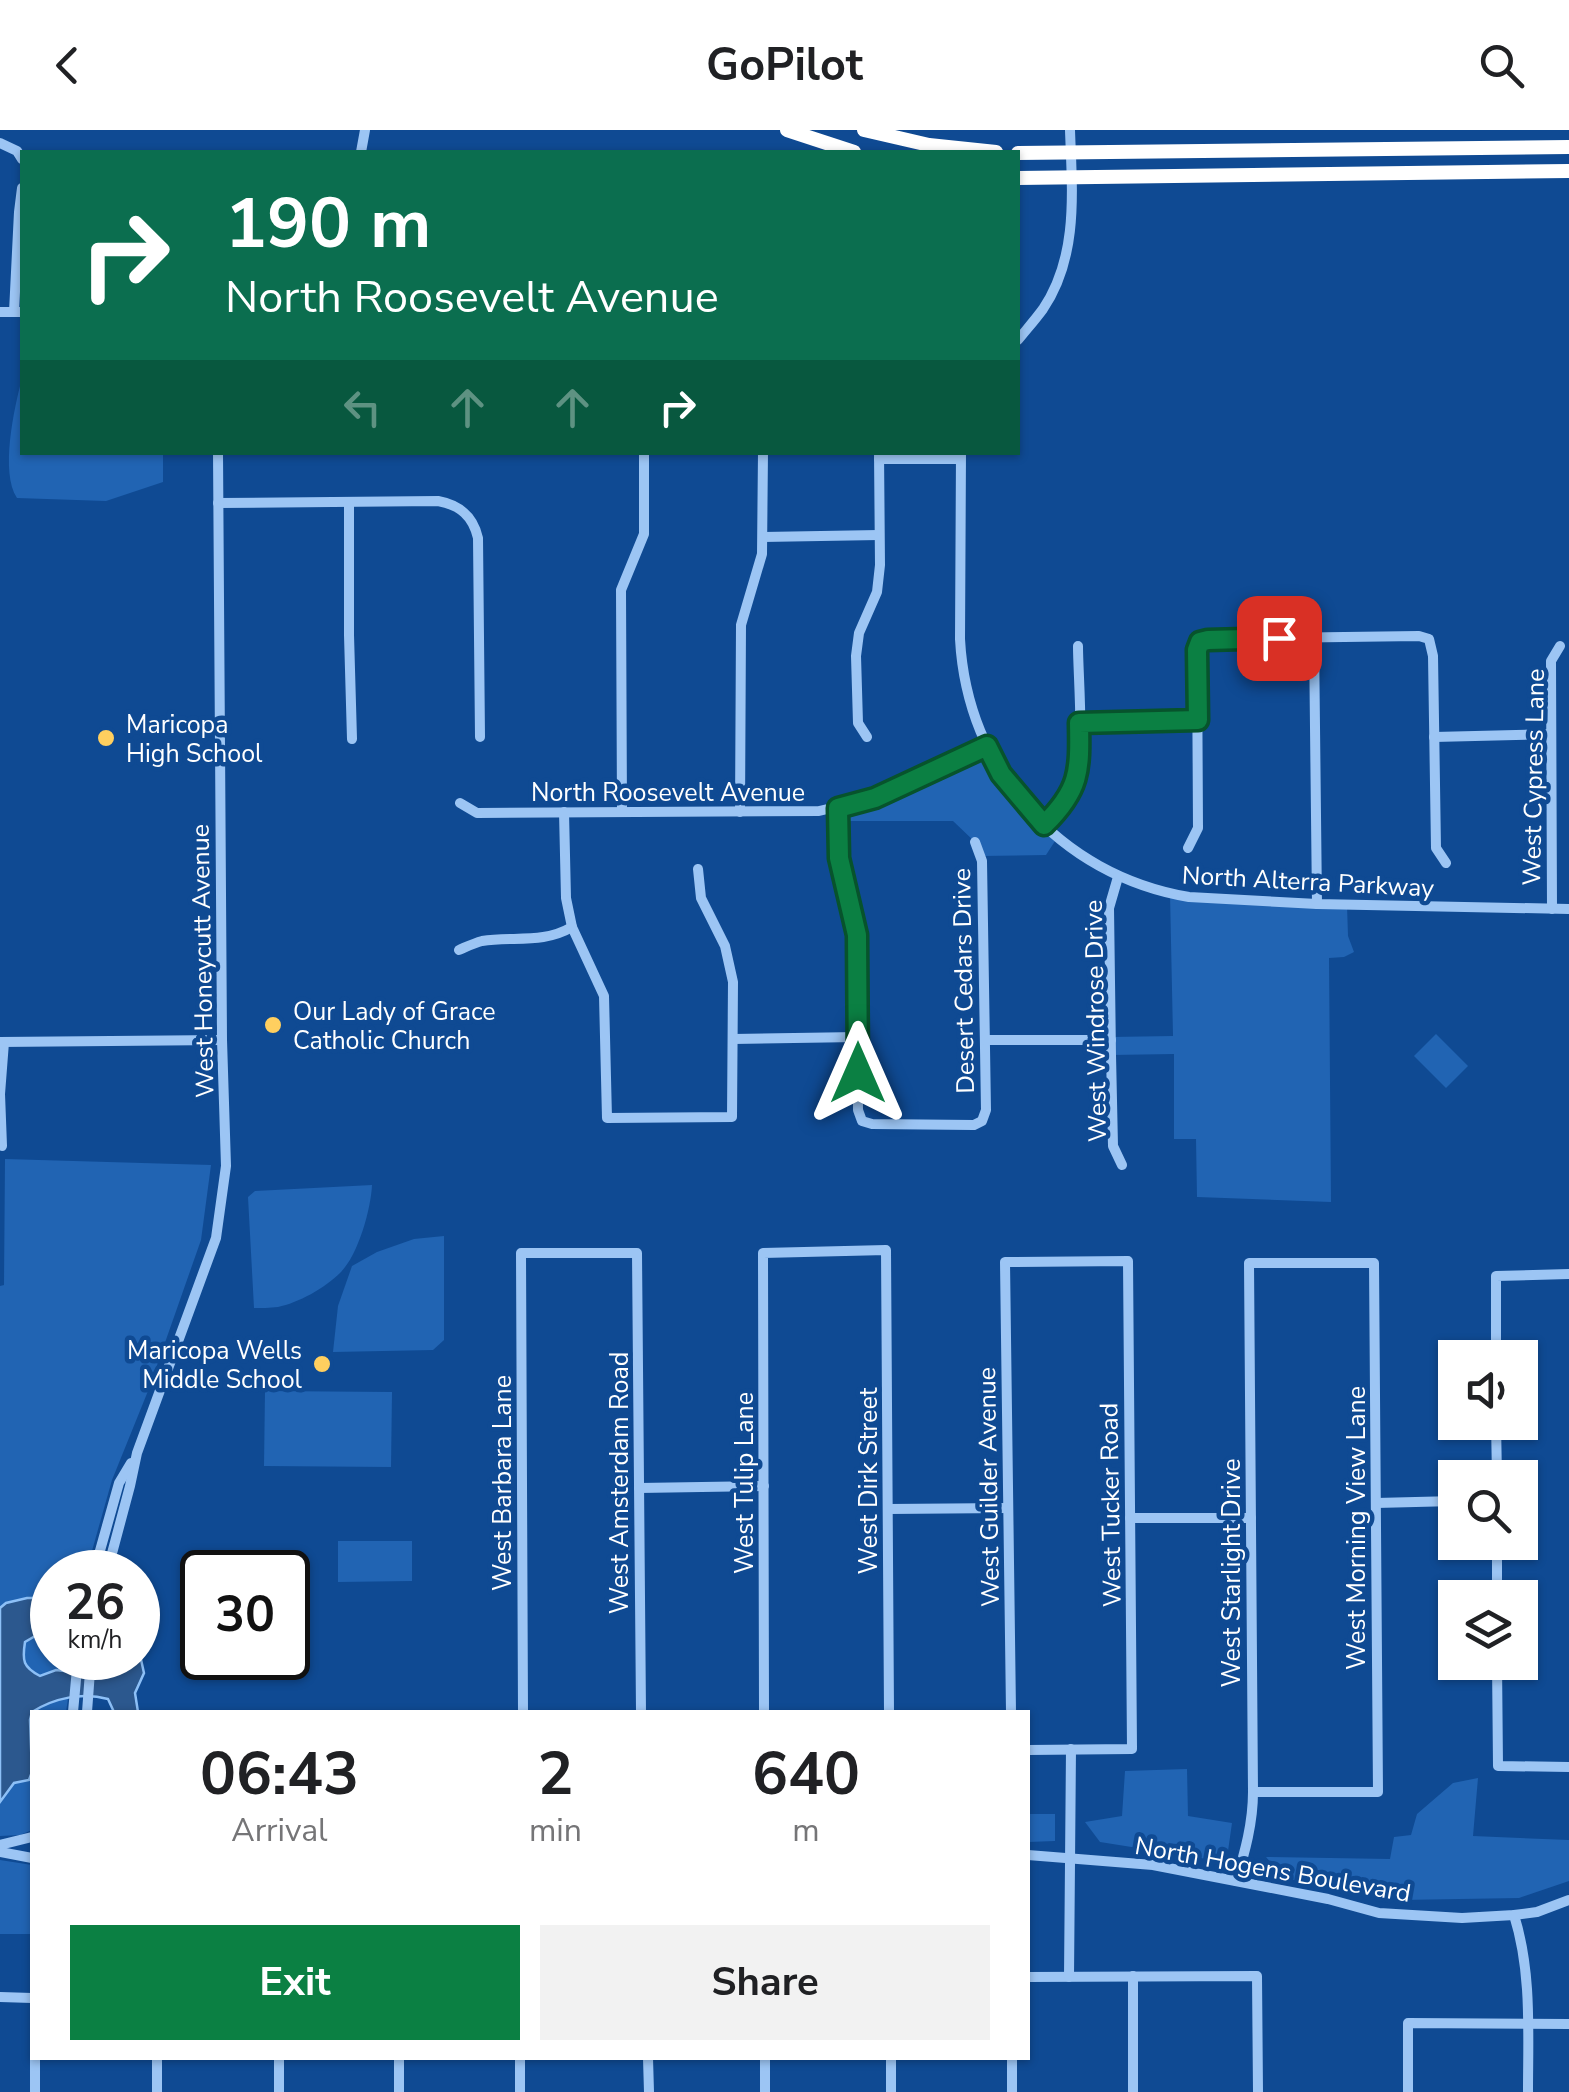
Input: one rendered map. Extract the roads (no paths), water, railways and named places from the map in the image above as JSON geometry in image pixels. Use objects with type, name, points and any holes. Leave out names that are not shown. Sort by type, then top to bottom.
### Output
[{"type":"highway","points":[[787,130],[848,150]]},
{"type":"highway","points":[[864,130],[929,145],[977,150]]},
{"type":"highway","points":[[1020,153],[1569,148]]},
{"type":"highway","points":[[1020,178],[1569,171]]},
{"type":"street","points":[[1020,337],[1044,306],[1059,274],[1070,234],[1070,130]]},
{"type":"street","points":[[0,312],[18,312],[20,204]]},
{"type":"street","name":"West Honeycutt Avenue","points":[[112,1550],[137,1453],[216,1238],[226,1166],[218,455]]},
{"type":"street","points":[[622,812],[621,590],[644,534],[644,455]]},
{"type":"street","points":[[740,812],[741,625],[762,554],[762,455]]},
{"type":"street","points":[[867,738],[858,723],[856,656],[860,633],[877,592],[879,456],[960,456]]},
{"type":"street","name":"North Alterra Parkway","points":[[960,456],[962,668],[966,693],[1001,774],[1044,825],[1085,858],[1118,877],[1189,898],[1569,909]]},
{"type":"street","points":[[349,502],[352,738]]},
{"type":"street","points":[[218,503],[438,502],[464,511],[478,538],[480,737]]},
{"type":"street","points":[[763,537],[879,535]]},
{"type":"street","points":[[1188,848],[1198,828],[1200,642],[1419,636],[1429,640],[1433,656],[1436,848],[1446,864]]},
{"type":"street","points":[[1314,638],[1317,904]]},
{"type":"street","points":[[1044,825],[1058,812],[1074,786],[1080,765],[1078,646]]},
{"type":"street","name":"West Cypress Lane","points":[[1552,910],[1552,661],[1560,646]]},
{"type":"street","points":[[1079,723],[1198,720]]},
{"type":"street","points":[[1434,737],[1551,734]]},
{"type":"street","name":"North Roosevelt Avenue","points":[[460,802],[477,813],[819,811],[875,798],[987,746]]},
{"type":"street","points":[[733,1039],[858,1037],[857,935],[839,858],[838,808]]},
{"type":"street","points":[[564,812],[566,898],[572,927],[604,996],[607,1118],[732,1117],[733,982],[725,946],[701,898],[698,870]]},
{"type":"street","name":"Desert Cedars Drive","points":[[858,1037],[858,1110],[862,1122],[974,1126],[982,1120],[986,1110],[982,861],[974,842]]},
{"type":"street","name":"West Windrose Drive","points":[[1118,877],[1110,908],[1113,1146],[1122,1165]]},
{"type":"street","points":[[459,950],[479,942],[546,938],[572,927]]},
{"type":"street","points":[[2,1146],[2,1042],[222,1040]]},
{"type":"street","points":[[985,1040],[1112,1040]]},
{"type":"street","name":"West Dirk Street","points":[[763,1253],[886,1250],[889,1710]]},
{"type":"street","name":"West Barbara Lane","points":[[524,1710],[520,1252],[637,1252]]},
{"type":"street","name":"West Amsterdam Road","points":[[637,1252],[641,1710]]},
{"type":"street","name":"West Tulip Lane","points":[[763,1253],[764,1710]]},
{"type":"street","name":"West Tucker Road","points":[[1005,1262],[1128,1261],[1132,1749],[1071,1749]]},
{"type":"street","name":"West Guilder Avenue","points":[[1005,1262],[1011,1710]]},
{"type":"street","name":"West Morning View Lane","points":[[1249,1263],[1374,1263],[1376,1504],[1378,1792],[1253,1792]]},
{"type":"street","name":"West Starlight Drive","points":[[1236,1881],[1248,1841],[1253,1792],[1249,1263]]},
{"type":"street","points":[[1496,1340],[1496,1276],[1569,1274]]},
{"type":"street","name":"West Honeycutt Avenue","points":[[100,1550],[119,1483],[137,1453]]},
{"type":"street","points":[[639,1488],[764,1486]]},
{"type":"street","points":[[1376,1504],[1438,1502]]},
{"type":"street","points":[[888,1509],[1008,1508]]},
{"type":"street","points":[[1130,1518],[1251,1518]]},
{"type":"street","points":[[74,1709],[76,1680]]},
{"type":"street","points":[[87,1710],[89,1680]]},
{"type":"street","points":[[1498,1680],[1498,1766],[1569,1767]]},
{"type":"street","points":[[1030,1750],[1071,1749],[1069,1977]]},
{"type":"street","points":[[0,1848],[30,1838]]},
{"type":"street","points":[[0,1848],[30,1857]]},
{"type":"street","name":"North Hogens Boulevard","points":[[1030,1855],[1153,1865],[1380,1913],[1462,1918],[1514,1915],[1537,1912],[1569,1900]]},
{"type":"street","points":[[1514,1915],[1528,1996],[1528,2092]]},
{"type":"street","points":[[1133,1976],[1133,2092]]},
{"type":"street","points":[[1030,1977],[1258,1976],[1258,2092]]},
{"type":"street","points":[[0,1997],[30,1998]]},
{"type":"street","points":[[1408,2092],[1408,2023],[1569,2024]]},
{"type":"street","points":[[35,2060],[35,2092]]},
{"type":"street","points":[[157,2060],[157,2092]]},
{"type":"street","points":[[279,2060],[279,2092]]},
{"type":"street","points":[[399,2060],[399,2092]]},
{"type":"street","points":[[520,2060],[520,2092]]},
{"type":"street","points":[[648,2060],[649,2092]]},
{"type":"street","points":[[765,2060],[765,2092]]},
{"type":"street","points":[[891,2060],[892,2092]]},
{"type":"street","points":[[1012,2060],[1012,2092]]},
{"type":"place","name":"Maricopa High School","points":[[106,738]]},
{"type":"place","name":"Our Lady of Grace Catholic Church","points":[[273,1025]]},
{"type":"place","name":"Maricopa Wells Middle School","points":[[322,1364]]}]
